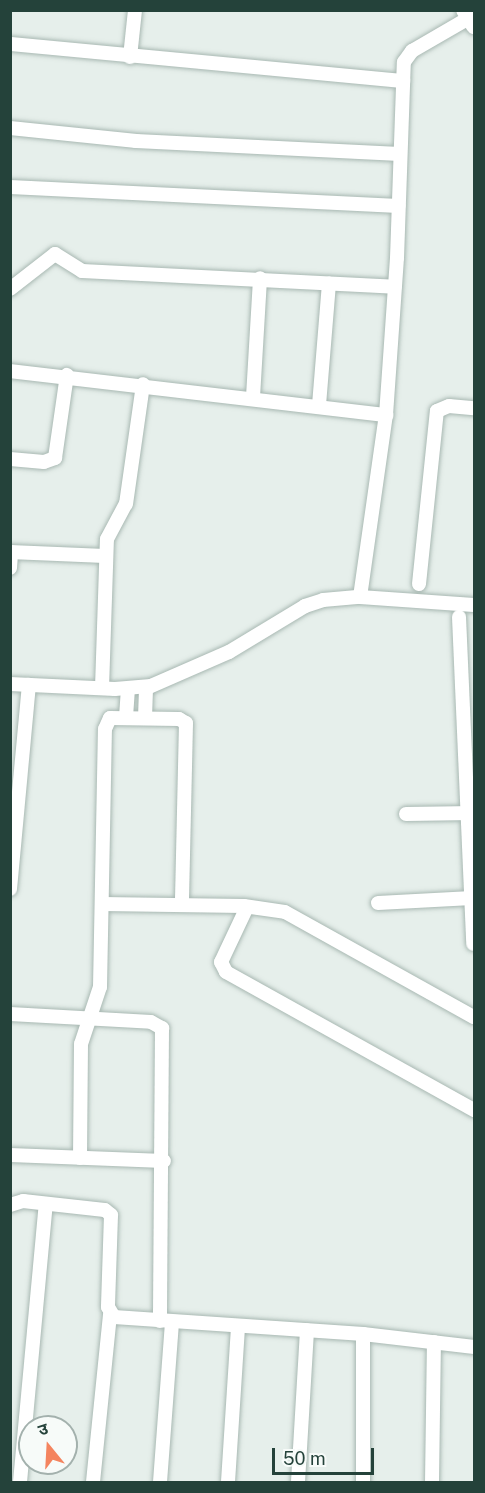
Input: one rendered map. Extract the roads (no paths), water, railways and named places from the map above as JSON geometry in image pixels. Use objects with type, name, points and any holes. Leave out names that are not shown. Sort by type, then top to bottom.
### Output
[{"type":"street","points":[[130,57],[135,10]]},
{"type":"street","points":[[360,597],[386,415],[395,287],[403,81],[406,56],[469,18]]},
{"type":"street","points":[[10,44],[403,81]]},
{"type":"street","points":[[10,128],[136,141],[400,154]]},
{"type":"street","points":[[10,187],[399,206]]},
{"type":"street","points":[[10,289],[55,254],[82,271],[260,278],[395,287]]},
{"type":"street","points":[[253,397],[260,278]]},
{"type":"street","points":[[319,405],[329,283]]},
{"type":"street","points":[[10,370],[253,397],[386,415]]},
{"type":"street","points":[[10,459],[44,462],[55,458],[67,375]]},
{"type":"street","points":[[102,688],[105,556],[109,530],[126,504],[143,384]]},
{"type":"street","points":[[419,584],[437,411],[449,406],[474,408]]},
{"type":"street","points":[[10,568],[11,552],[105,556]]},
{"type":"street","points":[[10,684],[128,689],[166,682],[229,652],[305,606],[323,600],[360,597],[474,604]]},
{"type":"street","points":[[459,616],[472,813],[473,944]]},
{"type":"street","points":[[10,890],[16,789],[29,685]]},
{"type":"street","points":[[146,687],[146,718]]},
{"type":"street","points":[[126,717],[128,689]]},
{"type":"street","points":[[80,1158],[81,1044],[87,1017],[100,987],[106,723],[110,718],[184,720],[188,728],[182,905]]},
{"type":"street","points":[[406,814],[472,813]]},
{"type":"street","points":[[378,903],[472,898]]},
{"type":"street","points":[[102,904],[248,907],[285,912],[474,1017]]},
{"type":"street","points":[[248,907],[221,962],[226,972],[474,1110]]},
{"type":"street","points":[[10,1014],[151,1022],[162,1028],[166,1321],[160,1482]]},
{"type":"street","points":[[10,1155],[164,1161]]},
{"type":"street","points":[[10,1205],[23,1201],[105,1210],[111,1215],[110,1314],[93,1482]]},
{"type":"street","points":[[20,1482],[46,1204]]},
{"type":"street","points":[[110,1314],[166,1321],[363,1334],[474,1347]]},
{"type":"street","points":[[228,1482],[238,1326]]},
{"type":"street","points":[[298,1482],[307,1330]]},
{"type":"street","points":[[363,1334],[363,1482]]},
{"type":"street","points":[[432,1482],[434,1342]]}]
